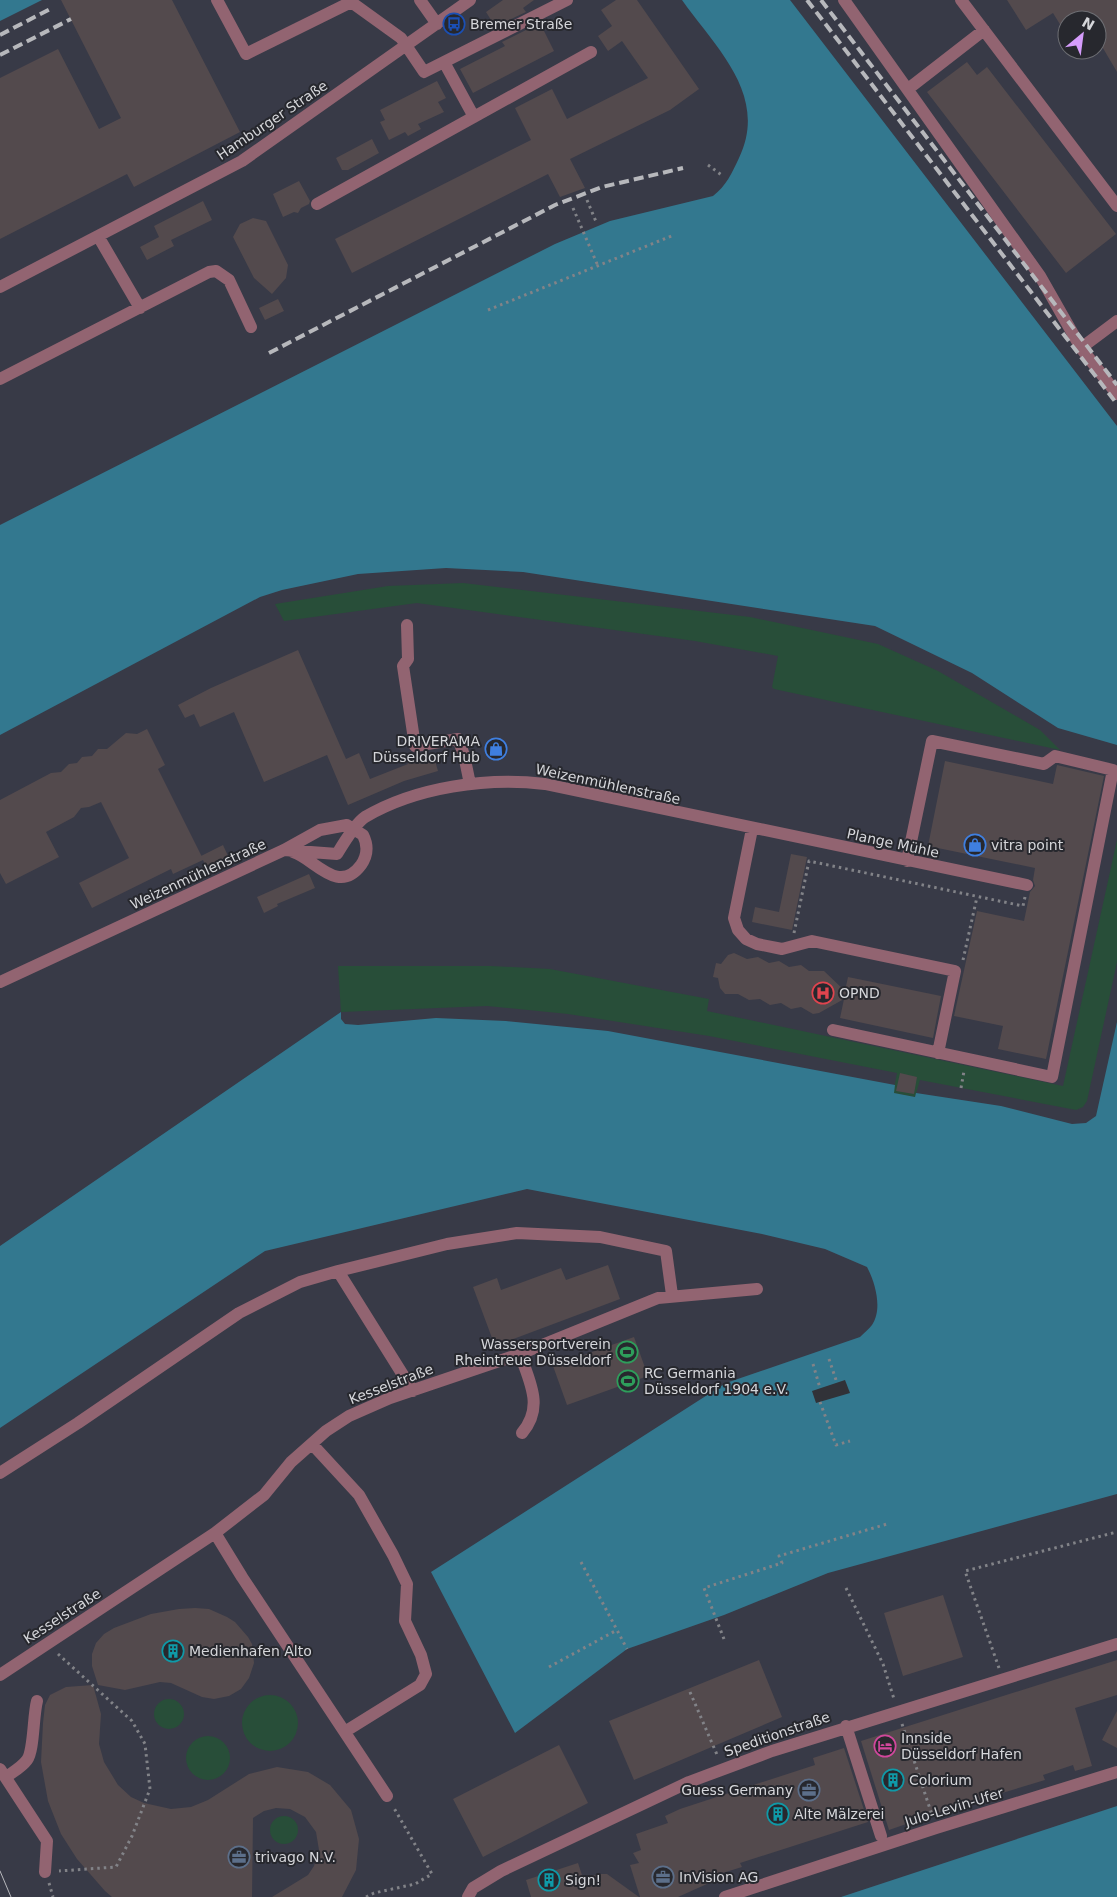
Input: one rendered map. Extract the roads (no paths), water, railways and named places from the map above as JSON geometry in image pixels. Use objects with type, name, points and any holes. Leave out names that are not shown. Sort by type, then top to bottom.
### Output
[{"type":"street","points":[[217,0],[246,54],[351,1],[401,38],[424,72],[567,0]]},
{"type":"street","points":[[420,0],[437,24]]},
{"type":"street","name":"Hamburger Straße","points":[[0,287],[242,161],[470,0]]},
{"type":"street","points":[[844,0],[1040,276],[1082,348],[1117,394]]},
{"type":"street","points":[[961,0],[1117,206]]},
{"type":"street","points":[[908,89],[984,30]]},
{"type":"street","points":[[317,204],[591,52]]},
{"type":"street","points":[[444,62],[474,117]]},
{"type":"street","points":[[98,236],[140,308]]},
{"type":"street","points":[[0,379],[216,271],[229,280],[251,327]]},
{"type":"street","points":[[1082,348],[1117,321]]},
{"type":"street","points":[[407,625],[408,659],[403,666],[415,746],[458,739],[464,755],[470,784]]},
{"type":"street","points":[[833,1030],[1052,1076],[1113,770],[1055,756],[1044,764],[932,741],[907,861]]},
{"type":"street","name":"Weizenmühlenstraße","points":[[0,982],[284,850],[336,854],[363,818],[406,800],[470,784],[515,781],[545,784],[752,829]]},
{"type":"street","points":[[347,825],[363,835],[367,848],[362,863],[351,874],[335,876],[296,852],[284,850],[320,830],[331,826],[347,825]]},
{"type":"street","points":[[752,829],[734,918],[738,930],[746,939],[782,949],[812,941],[955,971],[938,1053]]},
{"type":"street","name":"Plange Mühle","points":[[752,829],[1027,885]]},
{"type":"street","points":[[0,1473],[78,1423],[239,1313],[300,1282],[338,1271],[447,1244],[517,1233],[600,1237],[666,1251],[672,1295]]},
{"type":"street","points":[[338,1271],[412,1391]]},
{"type":"street","name":"Kesselstraße","points":[[0,1675],[215,1533],[264,1495],[291,1462],[349,1416],[390,1398],[520,1354],[658,1298],[672,1295],[757,1289]]},
{"type":"street","points":[[520,1354],[534,1398],[532,1418],[522,1433]]},
{"type":"street","points":[[312,1444],[359,1495],[393,1555],[407,1584],[406,1621],[426,1674],[420,1685],[346,1731]]},
{"type":"street","points":[[215,1533],[387,1796]]},
{"type":"street","name":"Speditionstraße","points":[[468,1897],[473,1888],[501,1871],[689,1782],[846,1726],[1117,1644]]},
{"type":"street","points":[[37,1702],[33,1715],[30,1754],[26,1762],[3,1773],[46,1841],[45,1872]]},
{"type":"street","points":[[846,1726],[881,1836]]},
{"type":"street","name":"Julo-Levin-Ufer","points":[[725,1897],[744,1894],[936,1828],[1117,1772]]},
{"type":"water","points":[[0,0],[42,0],[0,21]]},
{"type":"water","points":[[682,0],[790,0],[1117,426],[1117,745],[1058,728],[972,673],[875,626],[523,572],[446,568],[358,574],[282,590],[260,597],[0,735],[0,525],[555,244],[610,221],[713,196],[722,188],[739,158],[747,135],[748,113],[743,93],[723,54]]},
{"type":"water","points":[[341,1012],[341,1019],[345,1024],[358,1025],[436,1018],[506,1021],[608,1031],[895,1085],[894,1093],[915,1097],[916,1093],[1001,1106],[1072,1124],[1086,1123],[1096,1116],[1117,1022],[1117,1494],[828,1573],[724,1615],[627,1649],[515,1733],[431,1572],[726,1383],[860,1337],[872,1325],[877,1311],[877,1296],[867,1267],[825,1249],[762,1234],[527,1189],[265,1251],[0,1428],[0,1246]]},
{"type":"water","points":[[1117,1806],[1117,1897],[841,1897]]},
{"type":"tram line","points":[[0,1871],[11,1897]]},
{"type":"railway","points":[[807,0],[1117,404]]},
{"type":"railway","points":[[821,0],[1117,385]]},
{"type":"railway","points":[[0,35],[52,8]]},
{"type":"railway","points":[[0,55],[71,19]]},
{"type":"railway","points":[[269,353],[555,205],[602,187],[683,168]]},
{"type":"place","name":"Bremer Straße","points":[[454,24]]},
{"type":"place","name":"DRIVERAMA Düsseldorf Hub","points":[[496,749]]},
{"type":"place","name":"vitra point","points":[[975,845]]},
{"type":"place","name":"OPND","points":[[823,993]]},
{"type":"place","name":"Wassersportverein Rheintreue Düsseldorf","points":[[627,1352]]},
{"type":"place","name":"RC Germania Düsseldorf 1904 e.V.","points":[[628,1381]]},
{"type":"place","name":"Medienhafen Alto","points":[[173,1651]]},
{"type":"place","name":"Innside Düsseldorf Hafen","points":[[885,1746]]},
{"type":"place","name":"Colorium","points":[[893,1780]]},
{"type":"place","name":"Guess Germany","points":[[809,1790]]},
{"type":"place","name":"Alte Mälzerei","points":[[778,1814]]},
{"type":"place","name":"trivago N.V.","points":[[239,1857]]},
{"type":"place","name":"InVision AG","points":[[663,1877]]},
{"type":"place","name":"Sign!","points":[[549,1880]]}]
